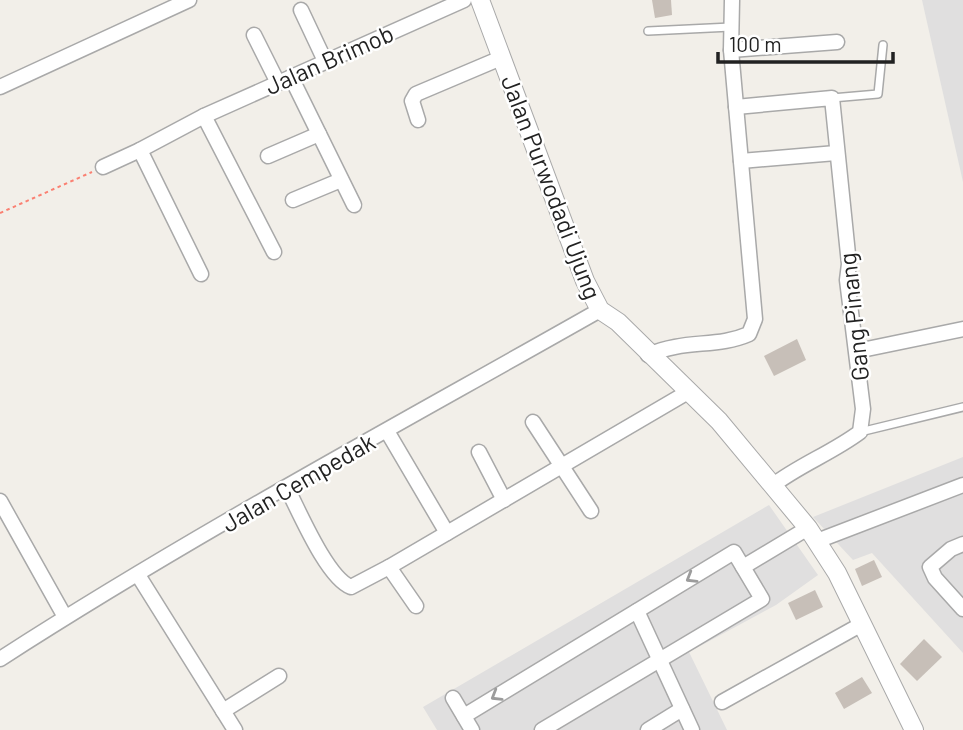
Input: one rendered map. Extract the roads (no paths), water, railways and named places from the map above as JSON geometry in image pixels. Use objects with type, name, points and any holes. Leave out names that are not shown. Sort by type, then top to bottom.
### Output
[{"type":"street","points":[[0,88],[189,0]]},
{"type":"street","name":"Jalan Brimob","points":[[103,167],[200,118],[464,0]]},
{"type":"street","name":"Jalan Purwodadi Ujung","points":[[480,0],[585,281],[600,310],[618,322],[648,355],[719,421],[813,535],[837,573],[914,730]]},
{"type":"street","points":[[648,355],[684,343],[736,340],[749,334],[755,319],[731,50],[732,0]]},
{"type":"street","points":[[301,10],[325,61]]},
{"type":"street","points":[[254,35],[319,134],[354,205]]},
{"type":"street","points":[[731,50],[837,42]]},
{"type":"street","points":[[418,120],[412,101],[416,94],[501,58]]},
{"type":"street","points":[[736,107],[832,98]]},
{"type":"street","name":"Gang Pinang","points":[[832,98],[863,409],[860,432]]},
{"type":"street","points":[[200,118],[274,252]]},
{"type":"street","points":[[268,156],[319,134]]},
{"type":"street","points":[[140,150],[201,274]]},
{"type":"street","points":[[741,161],[836,153]]},
{"type":"street","points":[[293,200],[341,180]]},
{"type":"street","name":"Jalan Cempedak","points":[[0,659],[65,617],[600,310]]},
{"type":"street","points":[[857,351],[963,329]]},
{"type":"street","points":[[287,488],[326,559],[345,585],[351,587],[688,392]]},
{"type":"street","points":[[533,422],[592,511]]},
{"type":"street","points":[[387,431],[447,533]]},
{"type":"street","points":[[772,486],[789,473],[860,432]]},
{"type":"street","points":[[479,452],[504,500]]},
{"type":"street","points":[[743,567],[813,535],[963,485]]},
{"type":"street","points":[[0,501],[65,617]]},
{"type":"street","points":[[963,544],[951,549],[930,567],[935,578],[963,609]]},
{"type":"street","points":[[464,716],[734,552],[762,599],[542,730]]},
{"type":"street","points":[[388,567],[416,606]]},
{"type":"street","points":[[138,575],[235,730]]},
{"type":"street","points":[[637,611],[692,730]]},
{"type":"street","points":[[722,702],[862,624]]},
{"type":"street","points":[[223,711],[279,676]]},
{"type":"street","points":[[453,698],[472,730]]},
{"type":"street","points":[[648,730],[682,709]]},
{"type":"lane","points":[[648,31],[732,27]]},
{"type":"lane","points":[[832,98],[878,94],[883,45]]},
{"type":"lane","points":[[860,432],[963,407]]}]
